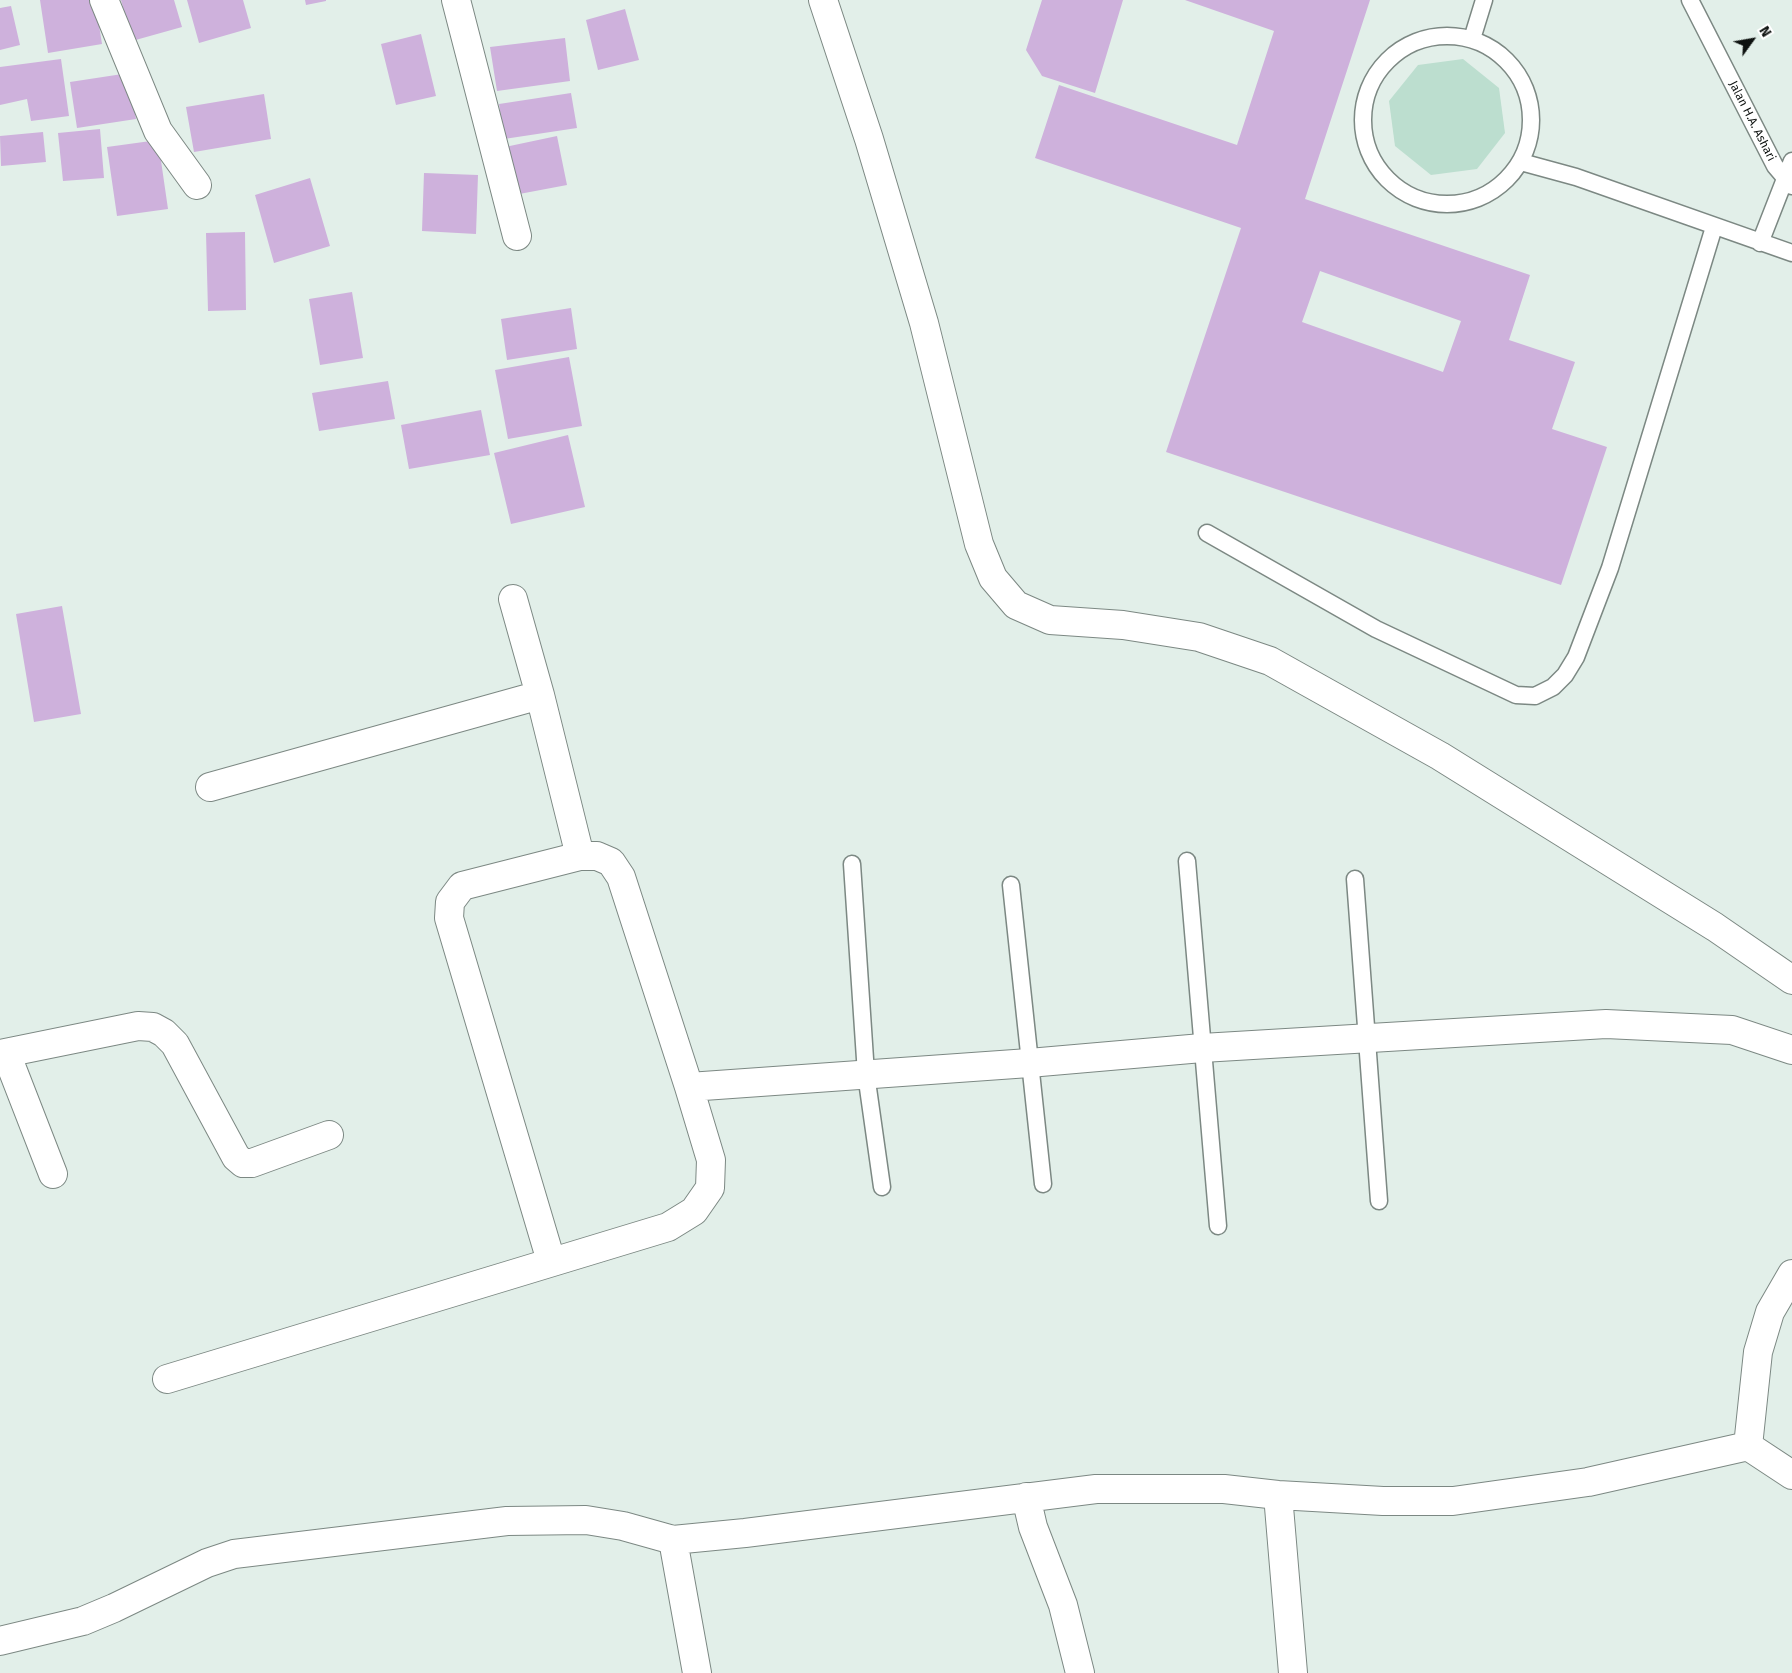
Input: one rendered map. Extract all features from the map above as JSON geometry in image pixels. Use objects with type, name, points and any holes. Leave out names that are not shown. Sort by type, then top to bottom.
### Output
[{"type":"street","points":[[104,0],[158,131],[197,185]]},
{"type":"street","points":[[456,0],[517,236]]},
{"type":"street","points":[[823,0],[869,139],[924,323],[979,544],[993,578],[1016,605],[1050,620],[1123,624],[1199,637],[1270,661],[1440,756],[1715,927],[1792,980]]},
{"type":"street","points":[[513,599],[540,695],[580,856]]},
{"type":"street","points":[[210,788],[540,695]]},
{"type":"street","points":[[167,1379],[668,1227],[694,1211],[710,1188],[711,1160],[621,877],[611,862],[597,856],[580,856],[462,886],[450,902],[449,918],[551,1261]]},
{"type":"street","points":[[689,1087],[1029,1063],[1202,1048],[1606,1024],[1732,1030],[1792,1050]]},
{"type":"street","points":[[53,1174],[3,1053],[138,1026],[153,1027],[175,1044],[236,1157],[243,1163],[252,1163],[329,1135]]},
{"type":"street","points":[[1748,1446],[1758,1352],[1770,1312],[1792,1274]]},
{"type":"street","points":[[0,1641],[83,1620],[114,1608],[207,1564],[234,1554],[507,1521],[586,1520],[623,1526],[673,1540],[745,1534],[1026,1497],[1096,1490],[1224,1489],[1278,1495],[1383,1501],[1453,1500],[1588,1482],[1748,1446],[1792,1475]]},
{"type":"street","points":[[1278,1495],[1293,1673]]},
{"type":"street","points":[[1026,1497],[1033,1527],[1063,1605],[1080,1673]]},
{"type":"street","points":[[673,1540],[697,1673]]},
{"type":"lane","points":[[1472,39],[1484,0]]},
{"type":"lane","name":"Jalan H.A. Ashari","points":[[1690,0],[1775,166],[1788,183]]},
{"type":"lane","points":[[1445,36],[1472,39],[1499,53],[1519,75],[1530,103],[1531,133],[1521,162],[1505,183],[1482,198],[1456,205],[1428,204],[1403,193],[1382,176],[1368,152],[1362,125],[1365,98],[1376,73],[1394,54],[1418,40],[1445,36]]},
{"type":"lane","points":[[1760,243],[1788,183],[1792,160]]},
{"type":"lane","points":[[1521,162],[1576,177],[1792,253]]},
{"type":"lane","points":[[1207,533],[1376,629],[1516,695],[1535,696],[1553,687],[1565,675],[1576,657],[1610,568],[1714,227]]},
{"type":"lane","points":[[1187,861],[1218,1226]]},
{"type":"lane","points":[[852,864],[866,1074],[882,1187]]},
{"type":"lane","points":[[1355,879],[1379,1201]]},
{"type":"lane","points":[[1011,885],[1043,1184]]},
{"type":"green space","points":[[1463,59],[1499,88],[1505,133],[1477,169],[1431,175],[1395,146],[1389,101],[1418,65]]},
{"type":"building","points":[[40,0],[95,0],[102,44],[48,53]]},
{"type":"building","points":[[121,0],[174,0],[182,27],[132,41]]},
{"type":"building","points":[[187,0],[243,0],[251,28],[199,43]]},
{"type":"building","points":[[305,0],[326,0],[326,1],[306,5]]},
{"type":"building","points":[[1042,0],[1123,0],[1095,93],[1042,76],[1026,50]]},
{"type":"building","points":[[1185,0],[1370,0],[1305,199],[1530,275],[1509,340],[1575,362],[1552,429],[1607,447],[1561,585],[1166,452],[1241,228],[1035,158],[1059,85],[1237,145],[1274,31]],"holes":[[[1320,271],[1461,321],[1443,372],[1302,322]]]},
{"type":"building","points":[[11,6],[20,45],[0,50],[0,8]]},
{"type":"building","points":[[625,9],[639,60],[598,70],[586,20]]},
{"type":"building","points":[[421,34],[436,96],[396,105],[381,44]]},
{"type":"building","points":[[565,38],[570,81],[497,91],[490,47]]},
{"type":"building","points":[[61,59],[69,116],[31,121],[27,99],[0,105],[0,67]]},
{"type":"building","points":[[129,73],[136,119],[77,128],[70,82]]},
{"type":"building","points":[[571,93],[577,128],[504,139],[499,104]]},
{"type":"building","points":[[264,94],[271,139],[194,152],[186,107]]},
{"type":"building","points":[[100,129],[104,178],[63,181],[58,133]]},
{"type":"building","points":[[43,132],[46,162],[1,166],[0,136]]},
{"type":"building","points":[[557,136],[567,185],[514,195],[505,147]]},
{"type":"building","points":[[158,140],[168,209],[117,216],[107,147]]},
{"type":"building","points":[[424,173],[478,175],[476,234],[422,231]]},
{"type":"building","points":[[310,178],[330,246],[274,263],[255,195]]},
{"type":"building","points":[[245,232],[246,310],[208,311],[206,233]]},
{"type":"building","points":[[352,292],[363,358],[320,365],[309,299]]},
{"type":"building","points":[[571,308],[577,349],[507,360],[501,319]]},
{"type":"building","points":[[569,357],[582,426],[508,439],[495,370]]},
{"type":"building","points":[[388,381],[395,419],[319,431],[312,393]]},
{"type":"building","points":[[481,410],[490,455],[409,469],[401,425]]},
{"type":"building","points":[[568,435],[585,507],[511,524],[494,453]]},
{"type":"building","points":[[62,606],[81,714],[34,722],[16,614]]}]
